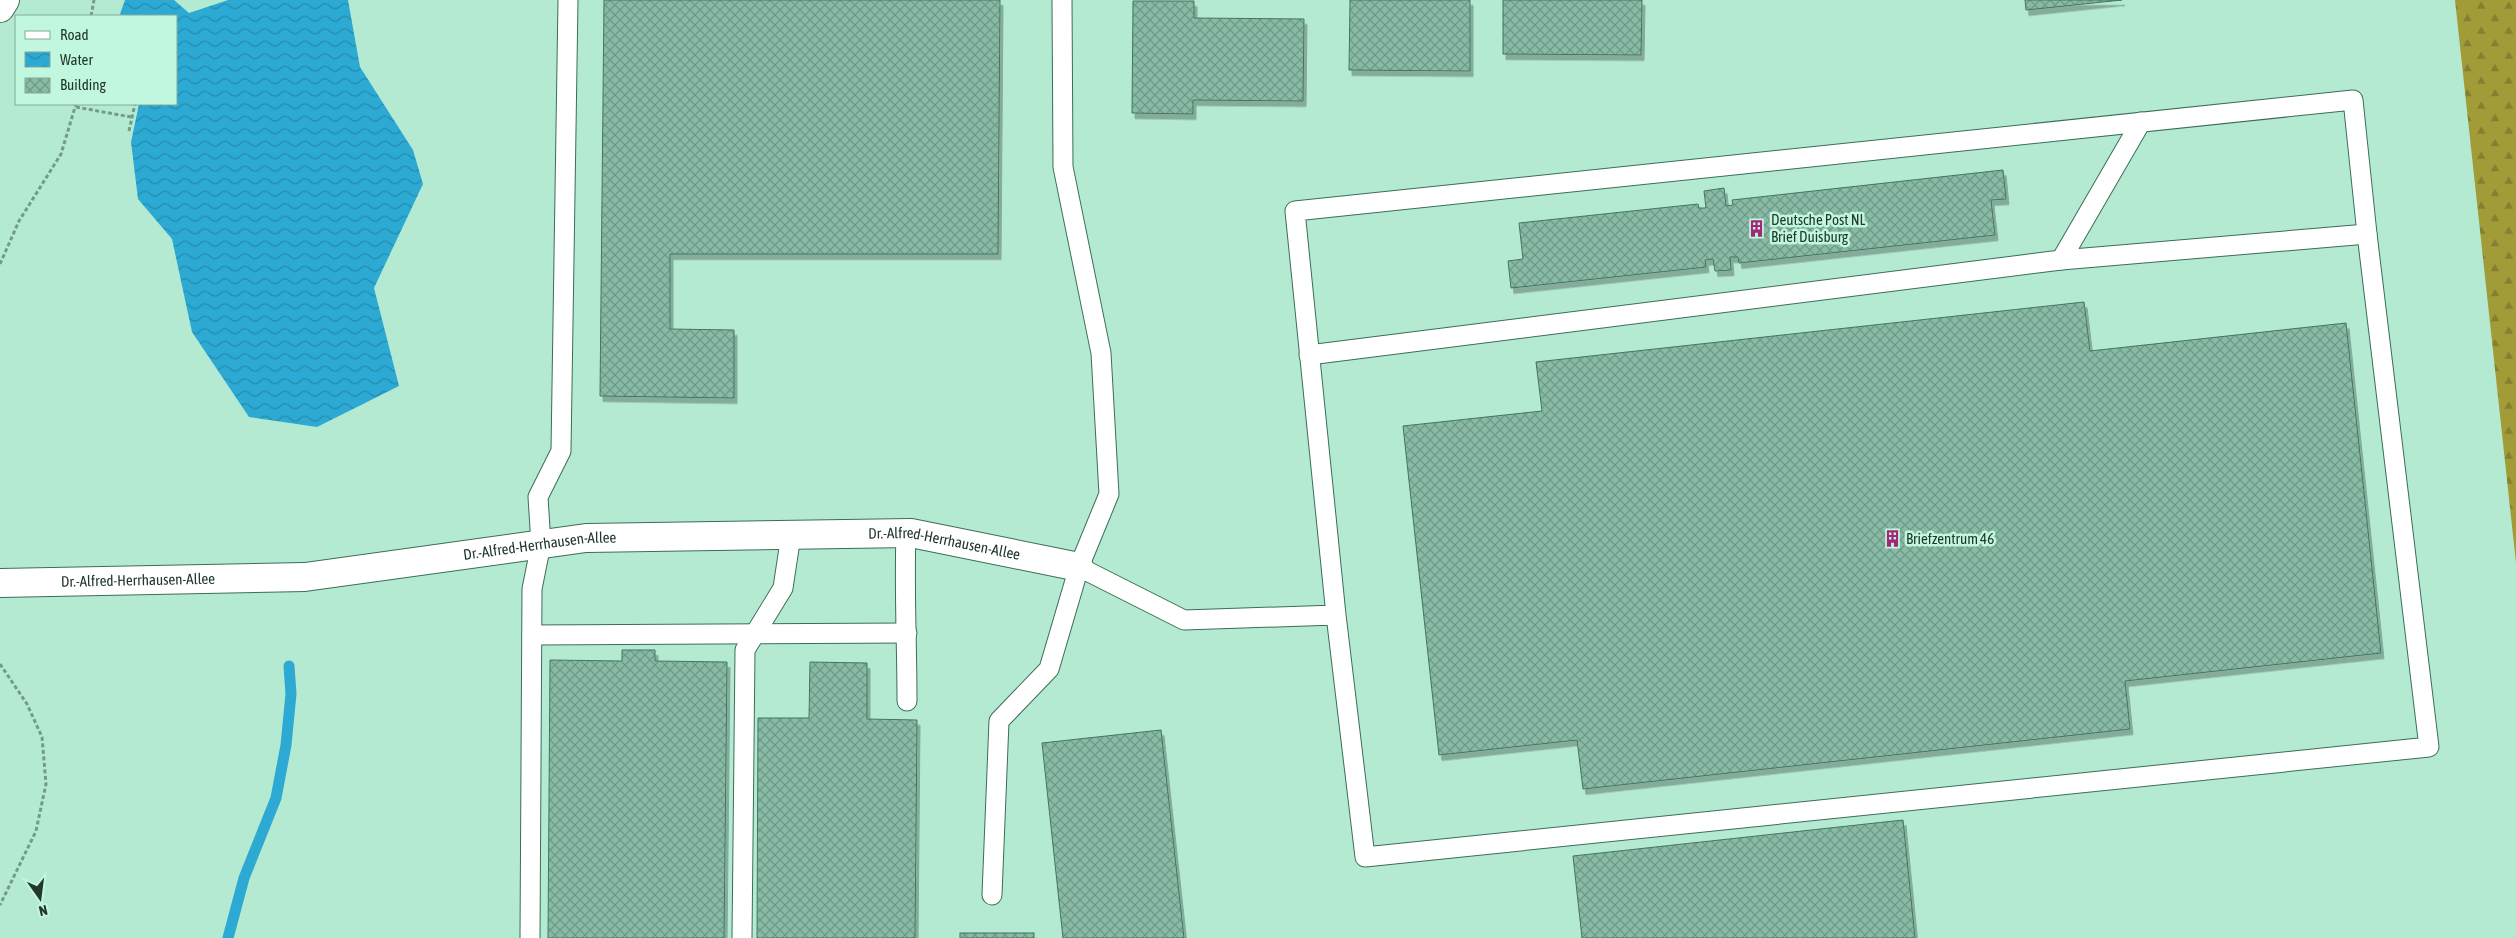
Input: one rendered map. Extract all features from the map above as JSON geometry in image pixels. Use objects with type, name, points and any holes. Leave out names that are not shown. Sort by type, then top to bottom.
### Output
[{"type":"street","points":[[0,8],[5,0]]},
{"type":"street","name":"Dr.-Alfred-Herrhausen-Allee","points":[[0,584],[305,577],[586,538],[906,533],[1079,567]]},
{"type":"lane","points":[[530,938],[532,589],[541,544],[538,497],[561,451],[568,0]]},
{"type":"lane","points":[[992,895],[1000,721],[1049,669],[1079,567],[1109,494],[1101,352],[1063,167],[1062,0]]},
{"type":"lane","points":[[2353,100],[2367,234],[2429,747],[1365,857],[1336,615],[1295,211],[2353,100]]},
{"type":"lane","points":[[2061,260],[2140,122]]},
{"type":"lane","points":[[1309,355],[2061,260],[2367,234]]},
{"type":"lane","points":[[906,533],[904,596],[907,633],[907,701]]},
{"type":"lane","points":[[742,938],[745,650],[783,588],[790,535]]},
{"type":"lane","points":[[1079,567],[1184,620],[1336,615]]},
{"type":"lane","points":[[532,635],[907,633]]},
{"type":"path","points":[[91,15],[94,0]]},
{"type":"path","points":[[129,131],[134,105]]},
{"type":"path","points":[[0,264],[19,222],[61,154],[76,106],[131,117]]},
{"type":"path","points":[[0,664],[27,704],[42,737],[46,784],[36,830],[0,905]]},
{"type":"green space","points":[[2455,0],[2516,0],[2516,563]]},
{"type":"water","points":[[125,0],[174,0],[189,13],[228,0],[348,0],[360,67],[413,150],[423,184],[374,288],[399,386],[317,427],[249,417],[192,332],[172,239],[138,199],[131,142],[139,105],[178,105],[178,15],[120,14]]},
{"type":"building","points":[[604,0],[1000,0],[998,254],[670,254],[670,329],[734,330],[734,398],[600,396]]},
{"type":"building","points":[[1350,0],[1470,0],[1470,71],[1349,70]]},
{"type":"building","points":[[1503,0],[1642,0],[1641,55],[1503,54]]},
{"type":"building","points":[[2025,0],[2122,0],[2026,10]]},
{"type":"building","points":[[1133,1],[1194,1],[1194,18],[1304,19],[1303,101],[1193,100],[1193,114],[1132,113]]},
{"type":"building","name":"Deutsche Post NL Brief Duisburg","points":[[2003,170],[2006,199],[1991,200],[1995,235],[1739,263],[1738,257],[1730,257],[1731,270],[1715,271],[1713,259],[1705,260],[1706,267],[1511,288],[1508,261],[1523,259],[1519,223],[1698,204],[1699,208],[1706,208],[1704,191],[1724,188],[1726,206],[1733,205],[1732,200]]},
{"type":"building","name":"Briefzentrum 46","points":[[2084,302],[2090,351],[2346,323],[2381,653],[2125,681],[2130,729],[1583,789],[1577,740],[1439,755],[1403,426],[1542,411],[1536,362]]},
{"type":"building","points":[[622,650],[655,650],[655,661],[727,662],[724,938],[548,938],[550,660],[622,661]]},
{"type":"building","points":[[810,662],[867,663],[867,719],[917,720],[915,938],[757,938],[758,718],[809,718]]},
{"type":"building","points":[[1161,730],[1184,938],[1063,938],[1042,743]]},
{"type":"building","points":[[1903,820],[1915,938],[1582,938],[1573,856]]},
{"type":"building","points":[[960,933],[1034,933],[1034,938],[960,938]]},
{"type":"waterway","points":[[228,938],[244,878],[276,798],[286,745],[291,694],[289,666]]},
{"type":"place","name":"Deutsche Post NL Brief Duisburg","points":[[1757,229]]},
{"type":"place","name":"Briefzentrum 46","points":[[1892,539]]}]
